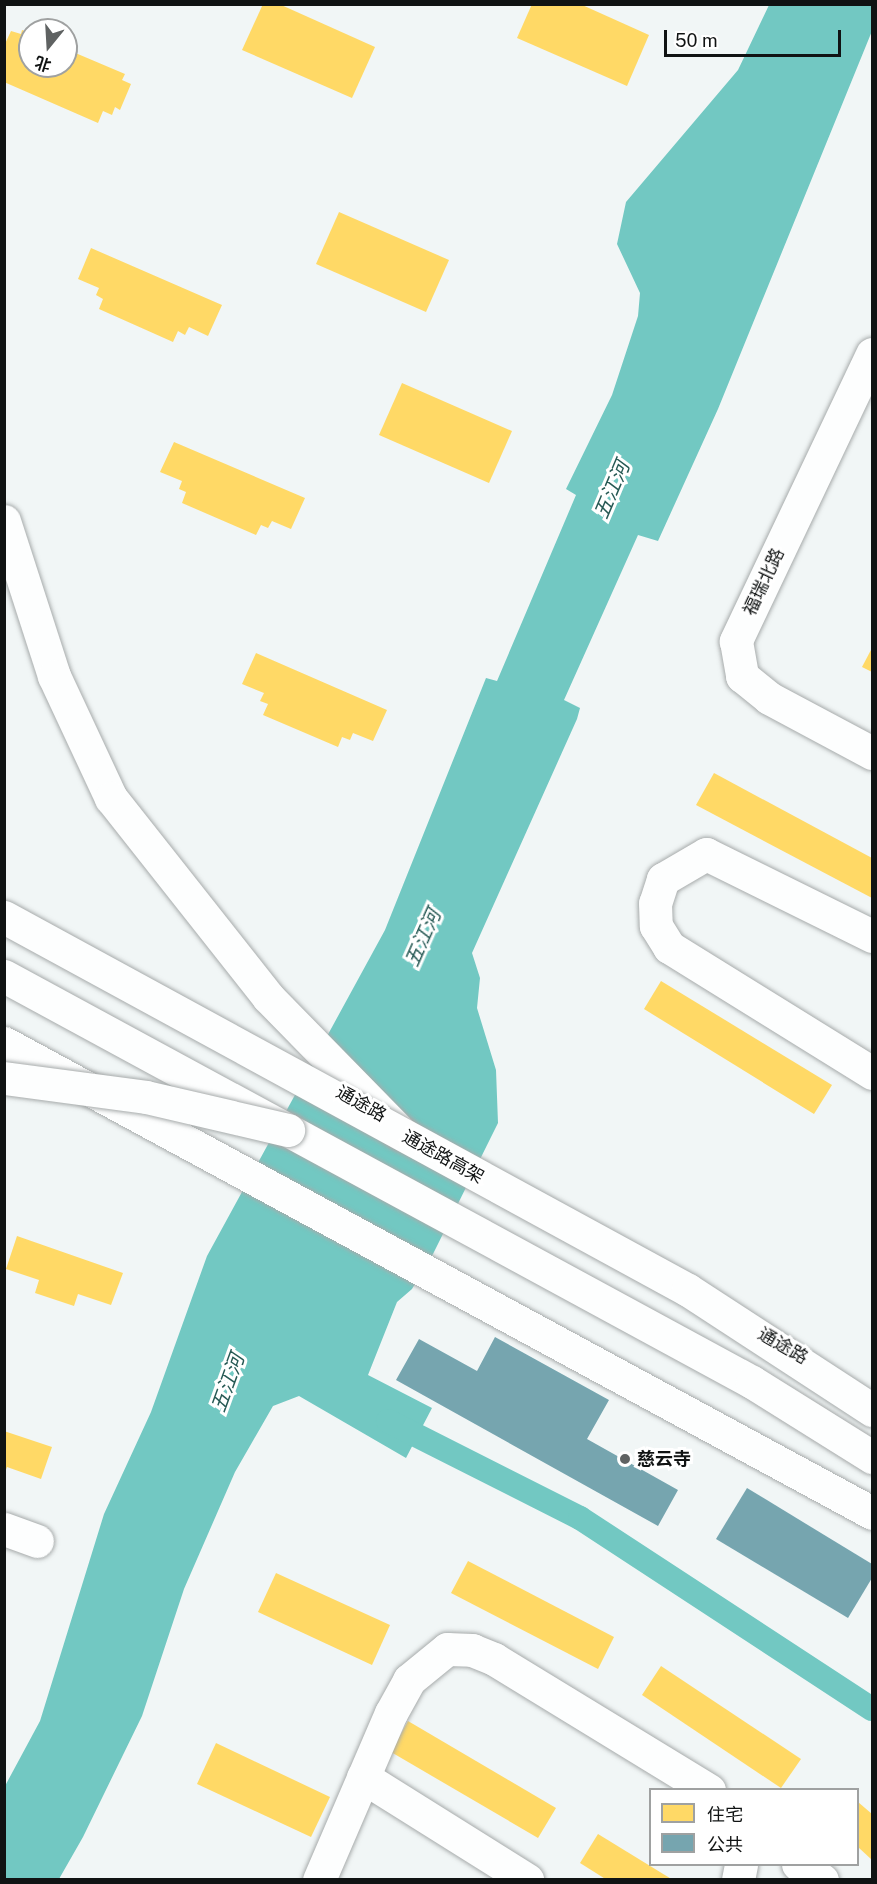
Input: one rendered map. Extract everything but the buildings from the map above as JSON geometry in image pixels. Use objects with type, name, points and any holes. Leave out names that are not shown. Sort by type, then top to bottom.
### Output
[{"type":"main road","name":"福瑞北路","points":[[873,354],[736,641],[742,676],[769,698],[873,753]]},
{"type":"main road","points":[[4,521],[54,676]]},
{"type":"main road","points":[[4,569],[111,798],[268,997],[396,1126]]},
{"type":"main road","points":[[873,936],[706,854],[663,879],[655,903],[656,926],[669,947],[873,1073]]},
{"type":"main road","name":"通途路","points":[[4,904],[305,1073],[873,1398]]},
{"type":"main road","name":"通途路高架","points":[[4,917],[396,1126],[688,1290],[873,1410]]},
{"type":"main road","points":[[4,976],[752,1382],[873,1457]]},
{"type":"main road","points":[[4,1043],[873,1513]]},
{"type":"main road","points":[[4,1078],[146,1097],[288,1130]]},
{"type":"main road","points":[[4,1529],[37,1541]]},
{"type":"main road","points":[[319,1880],[363,1777],[409,1680],[428,1661],[455,1649],[494,1659],[706,1788]]},
{"type":"main road","points":[[363,1777],[527,1880]]},
{"type":"main road","points":[[801,1866],[822,1880]]},
{"type":"water","name":"五江河","points":[[769,5],[872,5],[872,31],[718,409],[658,541],[638,535],[564,700],[580,708],[577,719],[472,953],[480,978],[477,1008],[496,1070],[498,1123],[433,1254],[412,1289],[397,1302],[368,1375],[432,1408],[406,1458],[299,1396],[273,1406],[235,1472],[184,1589],[142,1716],[83,1837],[59,1879],[5,1880],[5,1786],[40,1721],[104,1514],[151,1412],[207,1256],[385,930],[486,678],[497,681],[576,495],[566,489],[612,395],[638,316],[640,293],[617,244],[626,202],[738,70]]},
{"type":"waterway","points":[[388,1421],[580,1518],[872,1709]]},
{"type":"place","name":"慈云寺","points":[[625,1459]]}]
